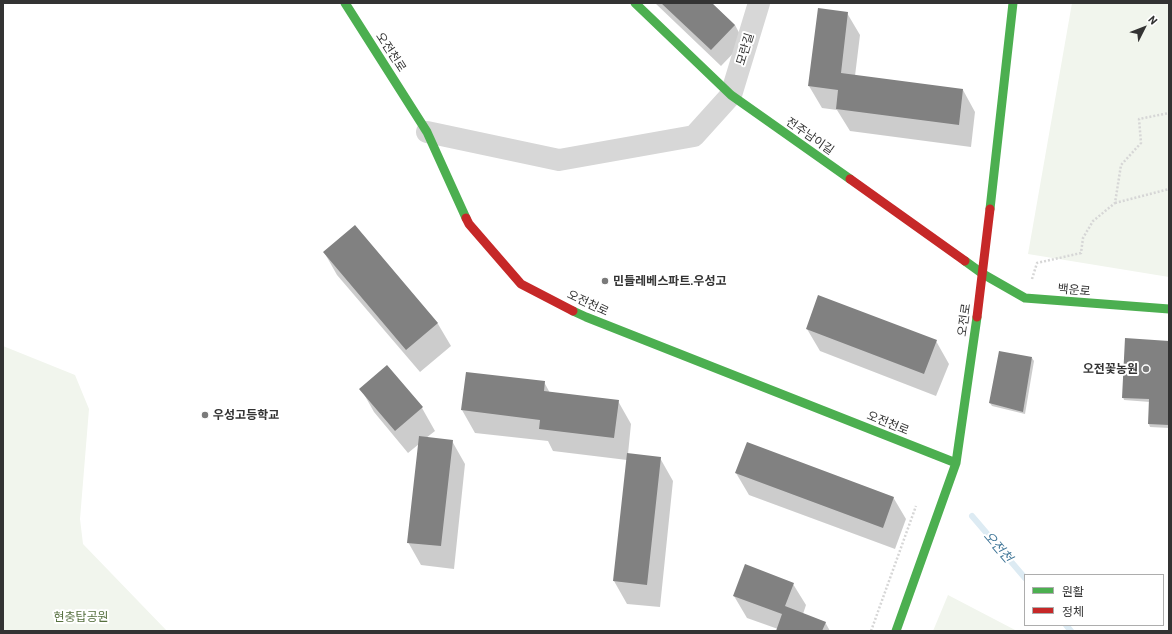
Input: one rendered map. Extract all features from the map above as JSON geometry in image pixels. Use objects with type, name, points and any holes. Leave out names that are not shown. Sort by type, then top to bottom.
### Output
[{"type":"street","name":"오전천로","points":[[345,3],[427,132],[469,224],[521,284],[586,317],[956,463]]},
{"type":"street","name":"전주남이길","points":[[635,3],[731,95],[983,274]]},
{"type":"street","name":"모란길","points":[[731,95],[759,3]]},
{"type":"street","name":"오전로","points":[[896,631],[956,463],[983,274],[1013,3]]},
{"type":"street","points":[[427,132],[559,160],[694,136],[731,95]]},
{"type":"street","name":"백운로","points":[[983,274],[1025,298],[1169,309]]},
{"type":"path","points":[[1115,203],[1121,165],[1141,143],[1139,120],[1169,113]]},
{"type":"path","points":[[1025,298],[1037,263],[1081,253],[1083,238],[1093,221],[1115,203],[1169,188]]},
{"type":"path","points":[[871,631],[916,506]]},
{"type":"green space","points":[[1072,3],[1169,3],[1169,277],[1028,254]]},
{"type":"green space","name":"현충탑공원","points":[[3,346],[75,375],[89,409],[80,519],[83,544],[167,631],[3,631]]},
{"type":"green space","points":[[948,595],[1017,631],[933,631]]},
{"type":"building","points":[[661,3],[712,3],[735,25],[711,50]]},
{"type":"building","points":[[818,8],[848,12],[841,73],[963,89],[959,125],[836,109],[838,90],[808,86]]},
{"type":"building","points":[[355,225],[438,323],[406,350],[323,252]]},
{"type":"building","points":[[818,295],[937,340],[924,374],[806,329]]},
{"type":"building","name":"오전꽃농원","points":[[1125,338],[1169,341],[1169,425],[1148,424],[1149,399],[1122,398]]},
{"type":"building","points":[[999,351],[1032,357],[1023,412],[989,403]]},
{"type":"building","points":[[387,365],[423,407],[395,431],[359,389]]},
{"type":"building","points":[[466,372],[545,381],[544,391],[619,400],[614,438],[539,429],[540,420],[461,410]]},
{"type":"building","points":[[419,436],[453,440],[441,546],[407,543]]},
{"type":"building","points":[[747,442],[894,497],[883,528],[735,473]]},
{"type":"building","points":[[627,453],[661,457],[647,585],[613,581]]},
{"type":"building","points":[[745,564],[794,583],[785,606],[826,622],[822,631],[776,631],[782,614],[733,596]]},
{"type":"waterway","name":"오전천","points":[[972,516],[1024,577]]},
{"type":"waterway","name":"오전천","points":[[1067,626],[1071,631]]},
{"type":"traffic: fast","points":[[345,3],[427,132],[466,218]]},
{"type":"traffic: fast","points":[[635,3],[731,95],[850,179]]},
{"type":"traffic: fast","points":[[990,209],[1013,3]]},
{"type":"traffic: fast","points":[[965,261],[983,274],[1025,298],[1169,309]]},
{"type":"traffic: fast","points":[[573,311],[956,463]]},
{"type":"traffic: fast","points":[[896,631],[956,463],[977,317]]},
{"type":"traffic: jam","points":[[850,179],[965,261]]},
{"type":"traffic: jam","points":[[977,317],[990,209]]},
{"type":"traffic: jam","points":[[466,218],[469,224],[521,284],[573,311]]},
{"type":"place","name":"민들레베스파트.우성고","points":[[605,281]]},
{"type":"place","name":"오전꽃농원","points":[[1146,369]]},
{"type":"place","name":"우성고등학교","points":[[205,415]]}]
